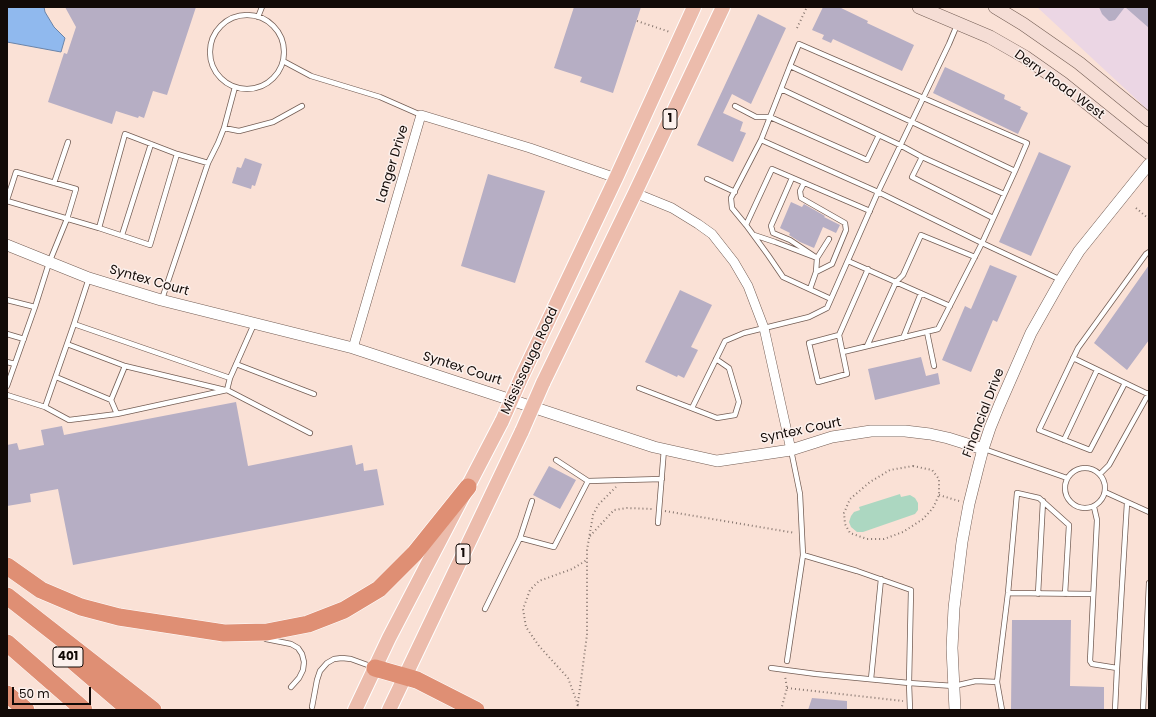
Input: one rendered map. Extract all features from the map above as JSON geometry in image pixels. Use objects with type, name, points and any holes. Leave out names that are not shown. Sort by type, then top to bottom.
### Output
[{"type":"highway","points":[[7,566],[41,590],[81,607],[119,617],[224,633],[267,632],[308,624],[344,610],[379,589],[415,553],[468,486]]},
{"type":"highway","points":[[7,596],[153,710]]},
{"type":"highway","name":"401","points":[[7,602],[64,654],[130,710]]},
{"type":"highway","name":"401","points":[[7,643],[84,710]]},
{"type":"highway","points":[[375,668],[417,680],[476,710]]},
{"type":"highway","points":[[7,694],[26,710]]},
{"type":"main road","name":"Mississauga Road","points":[[355,710],[389,638],[502,421],[694,7]]},
{"type":"main road","name":"Mississauga Road","points":[[389,710],[522,431],[543,383],[723,7]]},
{"type":"main road","name":"Derry Road West","points":[[919,7],[990,37],[1025,57],[1062,83],[1149,154]]},
{"type":"main road","name":"Derry Road West","points":[[995,7],[1023,24],[1078,63],[1149,120]]},
{"type":"street","name":"Langer Drive","points":[[353,348],[421,115],[530,148],[616,178]]},
{"type":"street","name":"Financial Drive","points":[[955,710],[952,648],[954,608],[962,542],[969,504],[983,449],[999,406],[1031,333],[1061,280],[1079,251],[1149,164]]},
{"type":"street","points":[[635,193],[672,208],[698,224],[712,234],[734,262],[748,286],[764,328],[791,450]]},
{"type":"street","name":"Syntex Court","points":[[7,245],[89,278],[161,300],[353,348],[654,447],[717,461],[791,450],[832,438],[871,431],[905,430],[948,438],[983,449]]},
{"type":"lane","points":[[258,17],[262,7]]},
{"type":"lane","points":[[247,15],[258,17],[267,21],[279,34],[284,52],[283,61],[273,79],[265,85],[245,90],[225,82],[216,74],[211,63],[210,52],[212,40],[217,30],[225,22],[236,17],[247,15]]},
{"type":"lane","points":[[692,408],[725,341],[739,335],[809,316],[827,308],[878,192],[957,23]]},
{"type":"lane","points":[[831,299],[783,277],[754,235],[732,208],[731,198],[761,140],[799,44],[1027,142],[994,218],[938,329],[843,352]]},
{"type":"lane","points":[[283,61],[311,76],[380,97],[421,115]]},
{"type":"lane","points":[[790,66],[1015,171]]},
{"type":"lane","points":[[161,300],[208,163],[224,128],[235,87]]},
{"type":"lane","points":[[781,89],[900,145],[922,157],[1004,194]]},
{"type":"lane","points":[[224,128],[239,131],[273,122],[302,106]]},
{"type":"lane","points":[[735,106],[756,117],[770,118],[867,160],[879,135]]},
{"type":"lane","points":[[99,228],[125,134],[176,154],[208,163]]},
{"type":"lane","points":[[761,140],[878,192],[1061,280]]},
{"type":"lane","points":[[54,183],[68,142]]},
{"type":"lane","points":[[122,235],[151,144]]},
{"type":"lane","points":[[7,386],[49,263],[67,219],[76,189],[16,172],[7,201],[67,219],[122,235],[150,245],[176,154]]},
{"type":"lane","points":[[922,157],[912,177],[994,218]]},
{"type":"lane","points":[[746,225],[772,169],[870,211]]},
{"type":"lane","points":[[792,178],[771,226],[773,233],[790,240],[817,258]]},
{"type":"lane","points":[[707,179],[735,192]]},
{"type":"lane","points":[[804,183],[800,191],[801,198],[845,223],[846,230],[832,264],[816,272]]},
{"type":"lane","points":[[867,346],[896,282],[903,275],[921,234],[975,257]]},
{"type":"lane","points":[[754,235],[817,258]]},
{"type":"lane","points":[[810,289],[816,272],[817,258],[828,239]]},
{"type":"lane","points":[[1125,383],[1090,450],[1039,430],[1078,348],[1146,254],[1149,252]]},
{"type":"lane","points":[[848,261],[950,306]]},
{"type":"lane","points":[[839,335],[809,343],[818,382],[847,374],[839,335],[868,269]]},
{"type":"lane","points":[[45,407],[89,278]]},
{"type":"lane","points":[[903,338],[921,293]]},
{"type":"lane","points":[[7,300],[35,307]]},
{"type":"lane","points":[[74,324],[230,378]]},
{"type":"lane","points":[[227,390],[230,378],[254,324]]},
{"type":"lane","points":[[927,332],[934,366]]},
{"type":"lane","points":[[7,334],[24,339]]},
{"type":"lane","points":[[67,344],[125,366],[227,390],[310,433]]},
{"type":"lane","points":[[1073,358],[1149,394],[1108,465],[1100,474]]},
{"type":"lane","points":[[639,388],[717,418],[735,415],[738,402],[729,368],[716,359]]},
{"type":"lane","points":[[7,362],[15,364]]},
{"type":"lane","points":[[236,364],[314,394]]},
{"type":"lane","points":[[118,414],[112,400],[125,366]]},
{"type":"lane","points":[[1064,440],[1097,370]]},
{"type":"lane","points":[[56,377],[112,400]]},
{"type":"lane","points":[[7,395],[45,407],[69,420],[118,414],[227,390]]},
{"type":"lane","points":[[658,523],[664,449]]},
{"type":"lane","points":[[983,449],[1067,478]]},
{"type":"lane","points":[[787,661],[803,555],[800,494],[791,450]]},
{"type":"lane","points":[[556,460],[588,481],[662,479]]},
{"type":"lane","points":[[1083,467],[1095,470],[1100,474],[1104,479],[1105,492],[1099,503],[1094,507],[1081,508],[1070,502],[1066,496],[1065,484],[1071,473],[1076,469],[1083,467]]},
{"type":"lane","points":[[520,538],[554,547],[588,481]]},
{"type":"lane","points":[[1105,492],[1149,512]]},
{"type":"lane","points":[[1002,710],[997,682],[1008,594],[1017,493],[1039,498],[1070,525],[1065,594]]},
{"type":"lane","points":[[485,609],[520,538],[532,501]]},
{"type":"lane","points":[[1038,594],[1043,501]]},
{"type":"lane","points":[[1115,710],[1116,668],[1127,503]]},
{"type":"lane","points":[[1094,507],[1096,520],[1090,661],[1092,664],[1116,668]]},
{"type":"lane","points":[[803,555],[857,571],[911,590],[909,683],[910,710]]},
{"type":"lane","points":[[871,680],[881,580]]},
{"type":"lane","points":[[1143,710],[1149,583]]},
{"type":"lane","points":[[1008,594],[1093,594]]},
{"type":"lane","points":[[224,633],[256,638]]},
{"type":"lane","points":[[264,639],[291,644],[298,648],[302,654],[304,662],[303,670],[299,678],[291,687]]},
{"type":"lane","points":[[312,707],[320,671],[327,663],[334,659],[342,658],[375,668]]},
{"type":"lane","points":[[771,668],[871,680],[954,686],[976,681],[997,682]]},
{"type":"path","points":[[797,28],[807,7]]},
{"type":"path","points":[[637,20],[680,36]]},
{"type":"path","points":[[1136,208],[1149,219]]},
{"type":"path","points":[[913,466],[932,470],[939,479],[940,495],[933,508],[923,519],[903,532],[884,539],[867,539],[850,533],[845,524],[844,513],[850,499],[870,482],[890,470],[913,466]]},
{"type":"path","points":[[577,710],[587,635],[587,550],[593,515],[598,505],[622,481]]},
{"type":"path","points":[[940,495],[969,504]]},
{"type":"path","points":[[589,536],[614,510],[627,508],[648,508],[803,534]]},
{"type":"path","points":[[578,705],[568,678],[539,646],[526,627],[523,609],[530,590],[539,580],[572,569],[587,560]]},
{"type":"path","points":[[781,710],[787,688],[784,670]]},
{"type":"path","points":[[787,688],[903,701],[904,705]]},
{"type":"shaded area","points":[[1037,7],[1149,7],[1149,111]]},
{"type":"green space","points":[[900,494],[901,497],[910,495],[915,498],[918,503],[918,510],[915,514],[863,532],[857,532],[851,527],[849,522],[851,516],[854,512],[860,510],[859,507]]},
{"type":"water","points":[[7,7],[44,7],[45,12],[54,27],[65,38],[61,52],[7,42]]},
{"type":"building","points":[[65,7],[196,7],[167,95],[153,91],[144,118],[139,116],[138,118],[116,111],[112,124],[48,102],[64,53],[67,54],[76,27]]},
{"type":"building","points":[[574,7],[641,7],[613,93],[580,82],[582,77],[554,68]]},
{"type":"building","points":[[823,7],[839,7],[868,21],[867,23],[914,45],[902,71],[833,39],[831,43],[822,39],[824,35],[812,30]]},
{"type":"building","points":[[1099,7],[1125,7],[1115,20],[1109,21],[1102,14]]},
{"type":"building","points":[[1125,7],[1149,7],[1149,28]]},
{"type":"building","points":[[758,14],[786,28],[751,104],[732,94],[723,113],[743,122],[740,131],[746,133],[733,162],[697,145]]},
{"type":"building","points":[[945,67],[1005,95],[1004,99],[1021,107],[1020,109],[1028,113],[1018,134],[933,93]]},
{"type":"building","points":[[1039,152],[1071,166],[1031,256],[999,242]]},
{"type":"building","points":[[245,158],[262,164],[255,186],[252,185],[251,189],[232,183],[237,167],[241,168]]},
{"type":"building","points":[[488,174],[545,191],[515,283],[461,266]]},
{"type":"building","points":[[791,202],[802,207],[804,204],[840,225],[836,233],[823,227],[814,248],[789,235],[790,233],[780,228]]},
{"type":"building","points":[[990,265],[1017,276],[997,322],[993,320],[971,372],[942,360],[965,306],[971,309]]},
{"type":"building","points":[[1149,265],[1149,340],[1127,370],[1094,343]]},
{"type":"building","points":[[680,290],[712,305],[691,347],[698,350],[684,378],[678,375],[677,377],[645,362]]},
{"type":"building","points":[[921,357],[926,376],[938,373],[940,384],[875,400],[868,369]]},
{"type":"building","points":[[236,402],[248,466],[352,445],[356,465],[363,463],[364,471],[377,469],[384,505],[73,565],[58,489],[30,494],[31,502],[7,506],[7,445],[17,443],[19,450],[44,445],[41,430],[62,426],[64,435]]},
{"type":"building","points":[[549,466],[576,480],[560,509],[533,495]]},
{"type":"building","points":[[1012,620],[1071,620],[1070,686],[1104,687],[1104,710],[1011,710]]},
{"type":"building","points":[[812,698],[847,701],[847,710],[808,710]]}]
